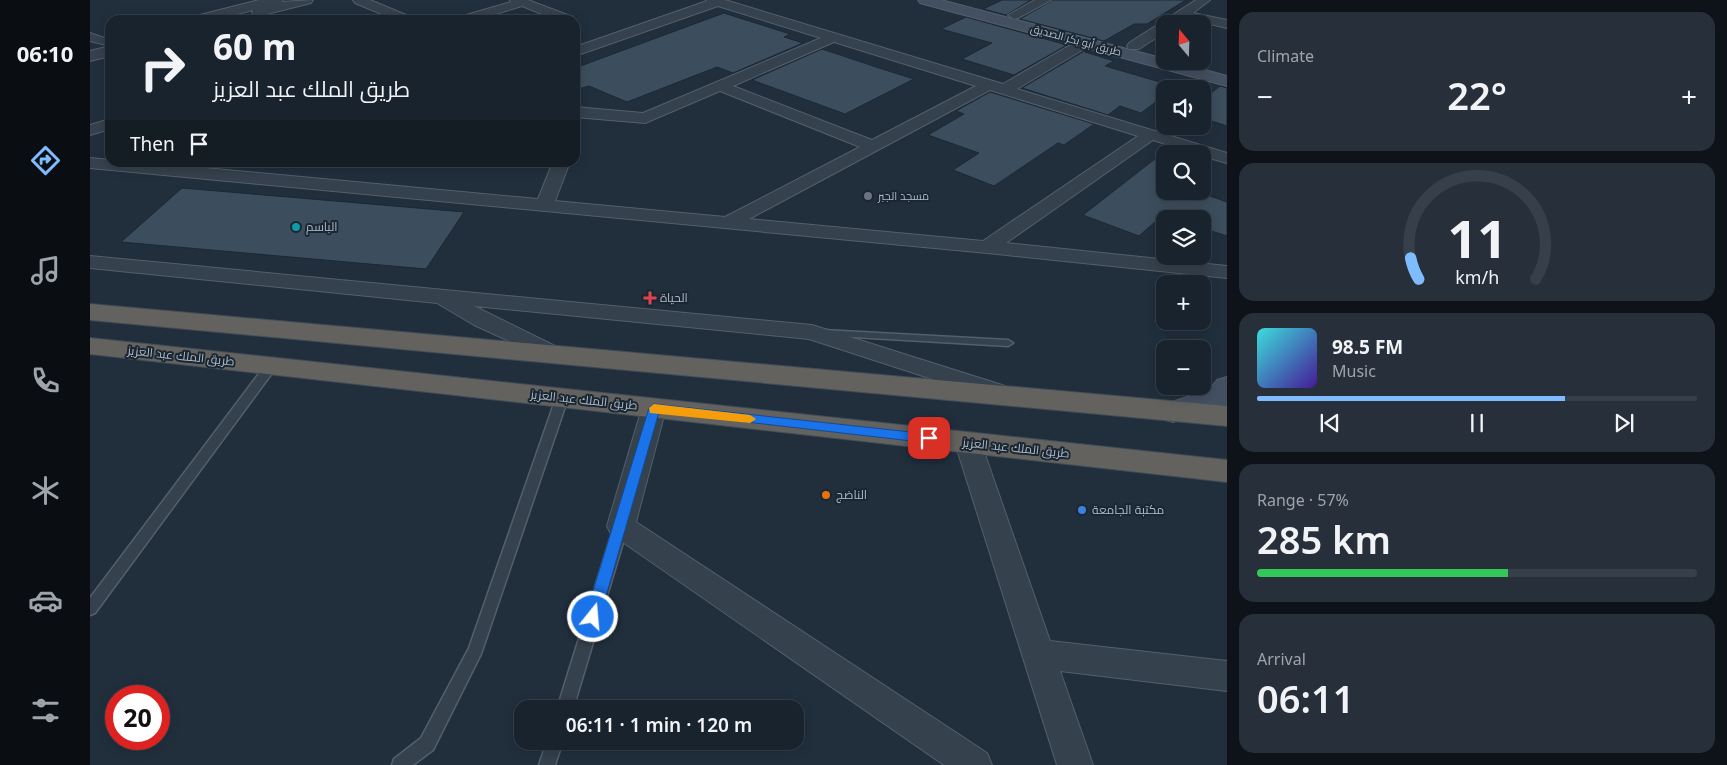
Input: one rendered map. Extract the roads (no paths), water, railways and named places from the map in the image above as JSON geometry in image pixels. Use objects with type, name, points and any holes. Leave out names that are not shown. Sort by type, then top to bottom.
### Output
[{"type":"highway","points":[[90,312],[1227,416]]},
{"type":"highway","name":"طريق الملك عبد العزيز","points":[[90,346],[1227,471]]},
{"type":"main road","name":"طريق أبو بكر الصديق","points":[[925,0],[1227,81]]},
{"type":"main road","name":"طريق أبو بكر الصديق","points":[[957,0],[1156,52]]},
{"type":"main road","points":[[1211,67],[1227,71]]},
{"type":"main road","points":[[1173,412],[1219,397],[1227,386]]},
{"type":"street","points":[[217,15],[276,0]]},
{"type":"street","points":[[248,15],[306,0]]},
{"type":"street","points":[[359,0],[394,15]]},
{"type":"street","points":[[1014,15],[1045,0]]},
{"type":"street","points":[[1183,14],[1204,0]]},
{"type":"street","points":[[478,15],[520,1],[556,15]]},
{"type":"street","points":[[580,50],[715,1],[1227,158]]},
{"type":"street","points":[[1183,14],[1227,24]]},
{"type":"street","points":[[598,31],[614,37]]},
{"type":"street","points":[[1134,46],[1156,32]]},
{"type":"street","points":[[90,37],[105,43]]},
{"type":"street","points":[[580,113],[645,118],[834,37]]},
{"type":"street","points":[[1004,90],[1084,43]]},
{"type":"street","points":[[90,47],[105,45]]},
{"type":"street","points":[[90,56],[105,47]]},
{"type":"street","points":[[728,223],[988,85]]},
{"type":"street","points":[[720,86],[872,146]]},
{"type":"street","points":[[90,130],[105,126]]},
{"type":"street","points":[[987,247],[1150,135]]},
{"type":"street","points":[[90,163],[105,164]]},
{"type":"street","points":[[132,167],[987,247],[1227,272]]},
{"type":"street","points":[[544,206],[560,167]]},
{"type":"street","points":[[90,262],[812,332],[1011,397]]},
{"type":"street","points":[[442,297],[482,320],[555,355]]},
{"type":"street","points":[[654,408],[621,526],[974,765]]},
{"type":"street","points":[[968,443],[1075,765]]},
{"type":"street","points":[[1038,654],[1227,676]]},
{"type":"lane","points":[[812,332],[1008,343]]},
{"type":"lane","points":[[90,609],[271,366]]},
{"type":"lane","points":[[400,765],[427,744],[476,649],[562,398]]},
{"type":"lane","points":[[568,700],[621,526]]},
{"type":"lane","points":[[547,765],[551,750]]},
{"type":"place","name":"مسجد الجبر","points":[[868,196]]},
{"type":"place","name":"الباسم","points":[[296,227]]},
{"type":"place","name":"الحياة","points":[[650,298]]},
{"type":"place","name":"الناضج","points":[[826,495]]},
{"type":"place","name":"مكتبة الجامعة","points":[[1082,510]]}]
